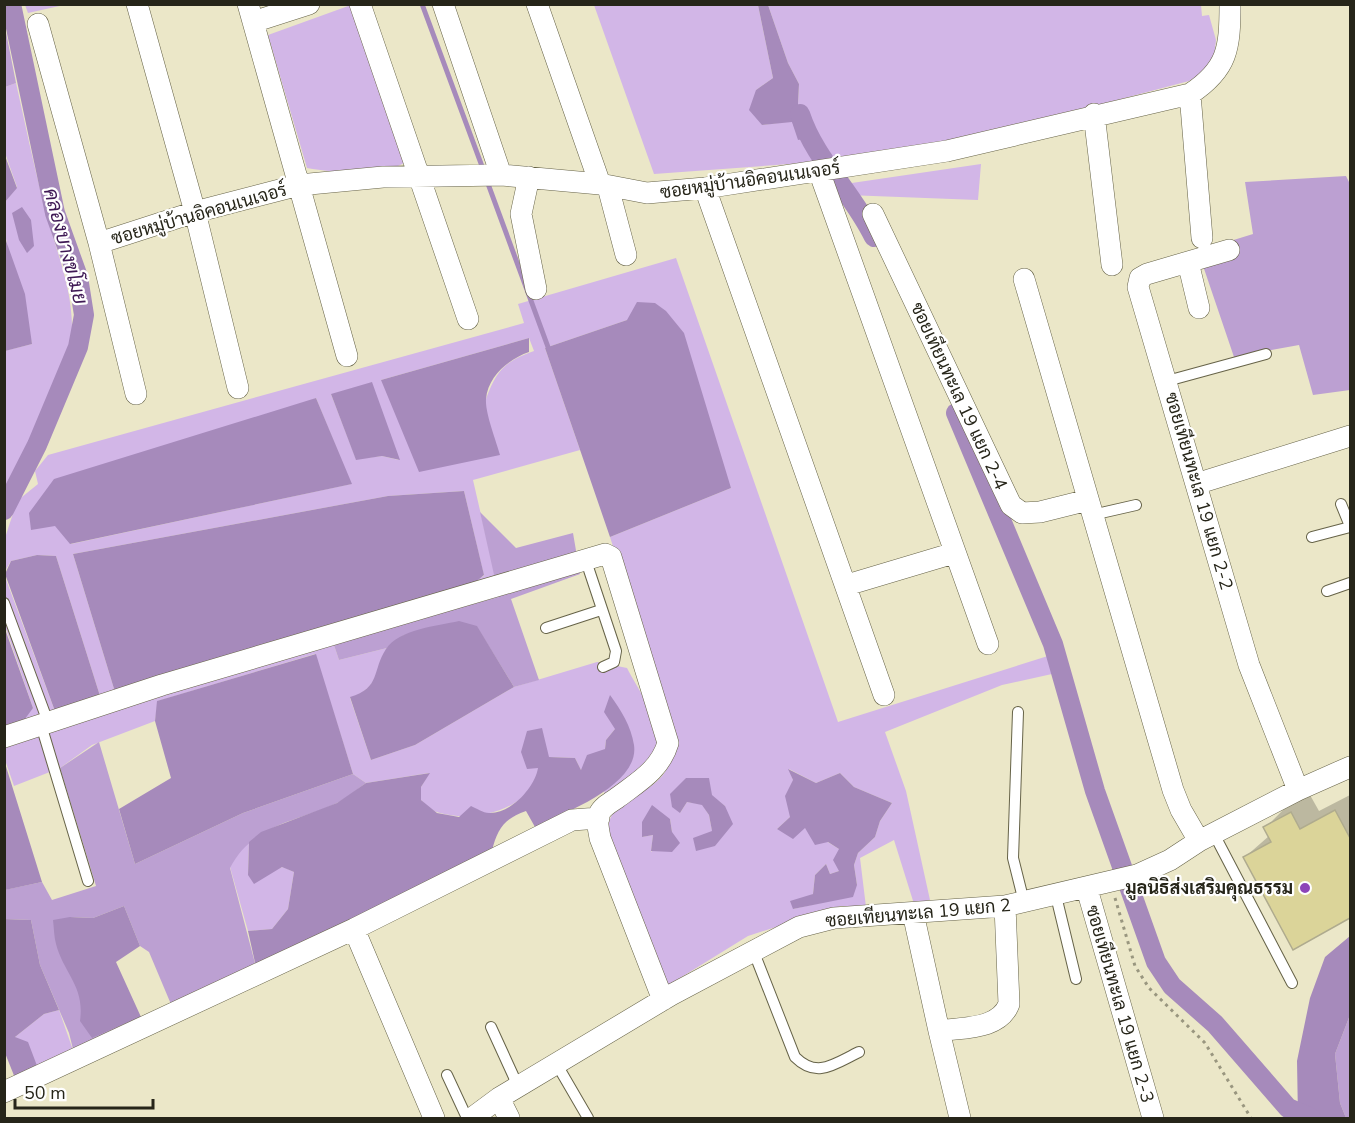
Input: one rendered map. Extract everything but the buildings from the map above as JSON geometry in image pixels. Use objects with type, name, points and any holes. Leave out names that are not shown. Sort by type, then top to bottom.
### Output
[{"type":"street","points":[[137,4],[195,212],[238,388]]},
{"type":"street","points":[[309,4],[251,13],[348,356]]},
{"type":"street","points":[[360,4],[468,319]]},
{"type":"street","points":[[443,4],[490,176]]},
{"type":"street","points":[[537,4],[604,185],[626,255]]},
{"type":"street","name":"ซอยหมู่บ้านอิคอนเนเจอร์","points":[[99,243],[195,212],[299,185],[384,177],[529,177],[604,185],[647,194],[705,188],[947,151],[1094,114],[1190,94],[1210,81],[1221,66],[1230,34],[1230,4]]},
{"type":"street","points":[[38,24],[99,243],[136,394]]},
{"type":"street","points":[[1190,94],[1202,238]]},
{"type":"street","points":[[1094,114],[1112,265]]},
{"type":"street","points":[[819,171],[988,644]]},
{"type":"street","points":[[529,177],[521,214],[536,289]]},
{"type":"street","points":[[705,188],[884,695]]},
{"type":"street","name":"ซอยเทียนทะเล 19 แยก 2-4","points":[[873,213],[1011,505],[1022,513],[1090,508]]},
{"type":"street","name":"ซอยเทียนทะเล 19 แยก 2-2","points":[[1229,250],[1147,274],[1140,279],[1138,287],[1255,684],[1298,790]]},
{"type":"street","points":[[1188,262],[1199,308]]},
{"type":"street","points":[[1024,279],[1173,790],[1180,810],[1207,838]]},
{"type":"street","points":[[1196,484],[1350,436]]},
{"type":"street","points":[[847,585],[954,553]]},
{"type":"street","points":[[4,737],[162,685],[598,554],[611,557],[668,743],[665,754],[652,772],[606,806],[599,818],[600,838],[663,1000]]},
{"type":"street","name":"ซอยเทียนทะเล 19 แยก 2","points":[[472,1119],[518,1086],[663,1000],[799,927],[834,918],[1015,904],[1137,875],[1170,860],[1298,790],[1350,767]]},
{"type":"street","points":[[4,1092],[354,928],[572,820],[599,818]]},
{"type":"street","name":"ซอยเทียนทะเล 19 แยก 2-3","points":[[1087,888],[1153,1119]]},
{"type":"street","points":[[939,1031],[995,1022],[1005,1016],[1009,1004],[1015,904]]},
{"type":"street","points":[[913,913],[960,1119]]},
{"type":"street","points":[[354,928],[434,1119]]},
{"type":"street","points":[[499,1098],[509,1119]]},
{"type":"lane","points":[[1167,381],[1266,354]]},
{"type":"lane","points":[[1312,537],[1350,526],[1341,504]]},
{"type":"lane","points":[[1090,508],[1136,505]]},
{"type":"lane","points":[[585,558],[616,651],[614,662],[603,667]]},
{"type":"lane","points":[[1327,591],[1350,583]]},
{"type":"lane","points":[[4,603],[45,724],[88,881]]},
{"type":"lane","points":[[546,628],[601,610]]},
{"type":"lane","points":[[1015,904],[1013,858],[1018,712]]},
{"type":"lane","points":[[1207,838],[1292,983]]},
{"type":"lane","points":[[1056,896],[1076,979]]},
{"type":"lane","points":[[753,950],[795,1057],[805,1067],[816,1070],[859,1052]]},
{"type":"lane","points":[[490,1027],[518,1086]]},
{"type":"lane","points":[[556,1063],[588,1119]]},
{"type":"lane","points":[[447,1075],[467,1119]]},
{"type":"path","points":[[1112,882],[1135,966],[1149,988],[1205,1043],[1251,1119]]},
{"type":"shaded area","points":[[25,5],[64,5],[28,13]]},
{"type":"shaded area","points":[[351,5],[406,162],[383,170],[358,173],[307,168],[268,35]]},
{"type":"shaded area","points":[[594,5],[758,5],[773,78],[756,90],[762,125],[792,121],[808,137],[798,104],[799,84],[788,63],[768,5],[1201,5],[1202,16],[1209,15],[1216,40],[1213,67],[1189,81],[947,145],[872,158],[654,174]]},
{"type":"shaded area","points":[[758,5],[768,5],[788,63],[799,84],[798,104],[808,138],[798,140],[792,122],[762,125],[749,110],[756,90],[773,78]]},
{"type":"shaded area","points":[[5,27],[16,83],[4,87]]},
{"type":"shaded area","points":[[16,83],[43,201],[65,276],[72,333],[70,354],[5,491],[4,351],[32,344],[5,235],[5,202],[17,187],[5,153],[5,87]]},
{"type":"shaded area","points":[[4,153],[17,188],[5,202],[4,202]]},
{"type":"shaded area","points":[[981,164],[978,200],[847,195],[845,184]]},
{"type":"shaded area","points":[[1346,176],[1350,184],[1350,390],[1313,395],[1299,345],[1234,357],[1198,251],[1253,234],[1245,182]]},
{"type":"shaded area","points":[[22,207],[31,220],[34,246],[27,253],[19,240],[12,213]]},
{"type":"shaded area","points":[[4,235],[25,294],[32,344],[5,351]]},
{"type":"shaded area","points":[[676,258],[838,722],[1051,655],[1052,674],[1002,685],[885,732],[906,791],[930,900],[914,904],[894,840],[860,858],[866,907],[841,906],[748,936],[667,986],[608,837],[609,822],[614,811],[654,784],[663,775],[670,762],[672,750],[671,729],[610,537],[731,488],[627,320],[545,348],[580,450],[473,480],[500,597],[333,642],[339,660],[387,648],[371,685],[350,698],[371,760],[415,745],[514,687],[597,662],[627,668],[652,714],[658,739],[656,751],[650,762],[641,770],[604,794],[615,729],[606,740],[605,749],[581,770],[575,758],[549,757],[522,798],[501,810],[476,816],[437,812],[421,800],[421,787],[429,773],[366,783],[353,774],[315,654],[158,701],[155,721],[92,745],[60,768],[14,786],[5,760],[5,729],[33,708],[5,626],[4,574],[56,714],[100,696],[56,556],[37,555],[11,561],[5,571],[5,538],[17,501],[38,484],[35,471],[48,455],[524,323],[518,304]],"holes":[[[529,338],[534,351],[503,368],[486,399],[381,380]],[[331,394],[399,460],[382,456],[356,459]],[[316,398],[351,484],[71,544],[55,525]],[[464,491],[484,576],[115,692],[73,554],[388,496]],[[789,769],[816,783],[840,773],[854,787],[892,803],[880,821],[875,837],[858,853],[854,865],[857,885],[820,903],[793,909],[813,894],[815,875],[826,864],[830,874],[839,871],[839,849],[805,828],[777,829],[790,817],[793,780]],[[686,778],[725,806],[715,846],[709,815],[702,804],[687,802],[680,813]],[[670,819],[672,832],[651,852],[653,835],[642,837]]]},
{"type":"shaded area","points":[[637,302],[655,303],[666,311],[684,333],[731,488],[610,537],[545,348],[627,320]]},
{"type":"shaded area","points":[[529,338],[529,352],[514,359],[495,376],[486,399],[487,412],[500,455],[419,472],[381,380]]},
{"type":"shaded area","points":[[372,382],[400,460],[382,456],[356,460],[331,394]]},
{"type":"shaded area","points":[[316,398],[352,484],[70,544],[55,526],[31,530],[29,513],[54,479]]},
{"type":"shaded area","points":[[464,491],[484,575],[473,584],[115,692],[73,554],[388,496]]},
{"type":"shaded area","points":[[480,512],[516,548],[573,533],[580,574],[511,599],[539,680],[514,687],[477,627],[404,635],[387,648],[339,660],[333,642],[499,597]]},
{"type":"shaded area","points":[[37,555],[56,556],[100,696],[56,714],[5,574],[11,561]]},
{"type":"shaded area","points":[[459,621],[477,626],[514,687],[415,745],[371,760],[350,697],[367,689],[386,649],[392,642],[419,629]]},
{"type":"shaded area","points":[[4,626],[33,708],[22,723],[4,729]]},
{"type":"shaded area","points":[[316,654],[353,774],[243,813],[135,864],[119,809],[171,778],[155,721],[157,701]]},
{"type":"shaded area","points":[[610,695],[625,718],[634,745],[633,759],[625,773],[613,785],[598,796],[535,827],[526,811],[513,817],[499,831],[492,851],[256,967],[248,931],[272,929],[288,909],[294,872],[282,867],[254,884],[248,875],[249,842],[261,832],[337,803],[366,783],[430,773],[421,787],[421,800],[437,813],[459,817],[471,806],[489,813],[506,809],[527,791],[538,768],[527,769],[521,752],[527,731],[542,728],[549,757],[575,758],[581,770],[587,755],[605,749],[606,740],[615,729],[604,712]]},
{"type":"shaded area","points":[[99,742],[135,864],[243,813],[353,774],[366,783],[335,804],[262,834],[250,842],[239,854],[230,868],[256,967],[173,1009],[149,952],[140,946],[124,906],[93,918],[70,917],[73,976],[83,1004],[81,1021],[93,1037],[141,1017],[74,1053],[69,1033],[40,965],[31,920],[5,919],[4,890],[42,882],[52,900],[96,886],[60,768]]},
{"type":"shaded area","points":[[4,760],[42,882],[5,890],[4,890]]},
{"type":"shaded area","points":[[788,769],[816,783],[840,773],[854,787],[892,803],[880,821],[875,837],[858,853],[854,865],[857,885],[853,897],[793,909],[790,901],[813,894],[815,875],[826,864],[830,874],[839,871],[833,860],[839,849],[828,842],[815,845],[805,828],[793,839],[777,829],[790,817],[785,796],[793,780]]},
{"type":"shaded area","points":[[686,778],[709,778],[712,795],[725,806],[733,824],[715,846],[696,851],[693,838],[712,831],[709,815],[702,805],[687,802],[680,813],[672,807],[670,794]]},
{"type":"shaded area","points":[[652,805],[670,819],[672,832],[680,843],[672,852],[651,851],[653,835],[642,837],[642,822]]},
{"type":"shaded area","points":[[249,842],[248,875],[283,867],[294,872],[288,909],[272,929],[248,931],[230,867],[239,850]]},
{"type":"shaded area","points":[[124,906],[140,946],[116,962],[141,1017],[92,1038],[80,1021],[81,1009],[77,989],[55,941],[53,920],[70,917],[93,918]]},
{"type":"shaded area","points":[[4,919],[31,920],[40,965],[59,1010],[44,1014],[15,1037],[28,1042],[39,1071],[15,1078],[5,1053]]},
{"type":"shaded area","points":[[1350,936],[1350,1015],[1335,1054],[1340,1103],[1346,1118],[1298,1118],[1297,1061],[1310,998],[1325,957]]},
{"type":"shaded area","points":[[59,1010],[74,1053],[39,1071],[15,1037],[44,1014]]},
{"type":"shaded area","points":[[1350,1015],[1350,1118],[1346,1118],[1340,1103],[1335,1054]]},
{"type":"waterway","name":"คลองบางขโมย","points":[[4,510],[37,445],[78,347],[84,315],[78,277],[55,213],[11,4]]},
{"type":"waterway","points":[[422,4],[483,169]]},
{"type":"waterway","points":[[800,114],[824,162],[856,206],[874,237]]},
{"type":"waterway","points":[[487,181],[548,347]]},
{"type":"waterway","points":[[956,413],[1053,644],[1095,791],[1156,962],[1172,986],[1215,1024],[1288,1108],[1311,1118]]},
{"type":"place","name":"มูลนิธิส่งเสริมคุณธรรม","points":[[1305,888]]}]
